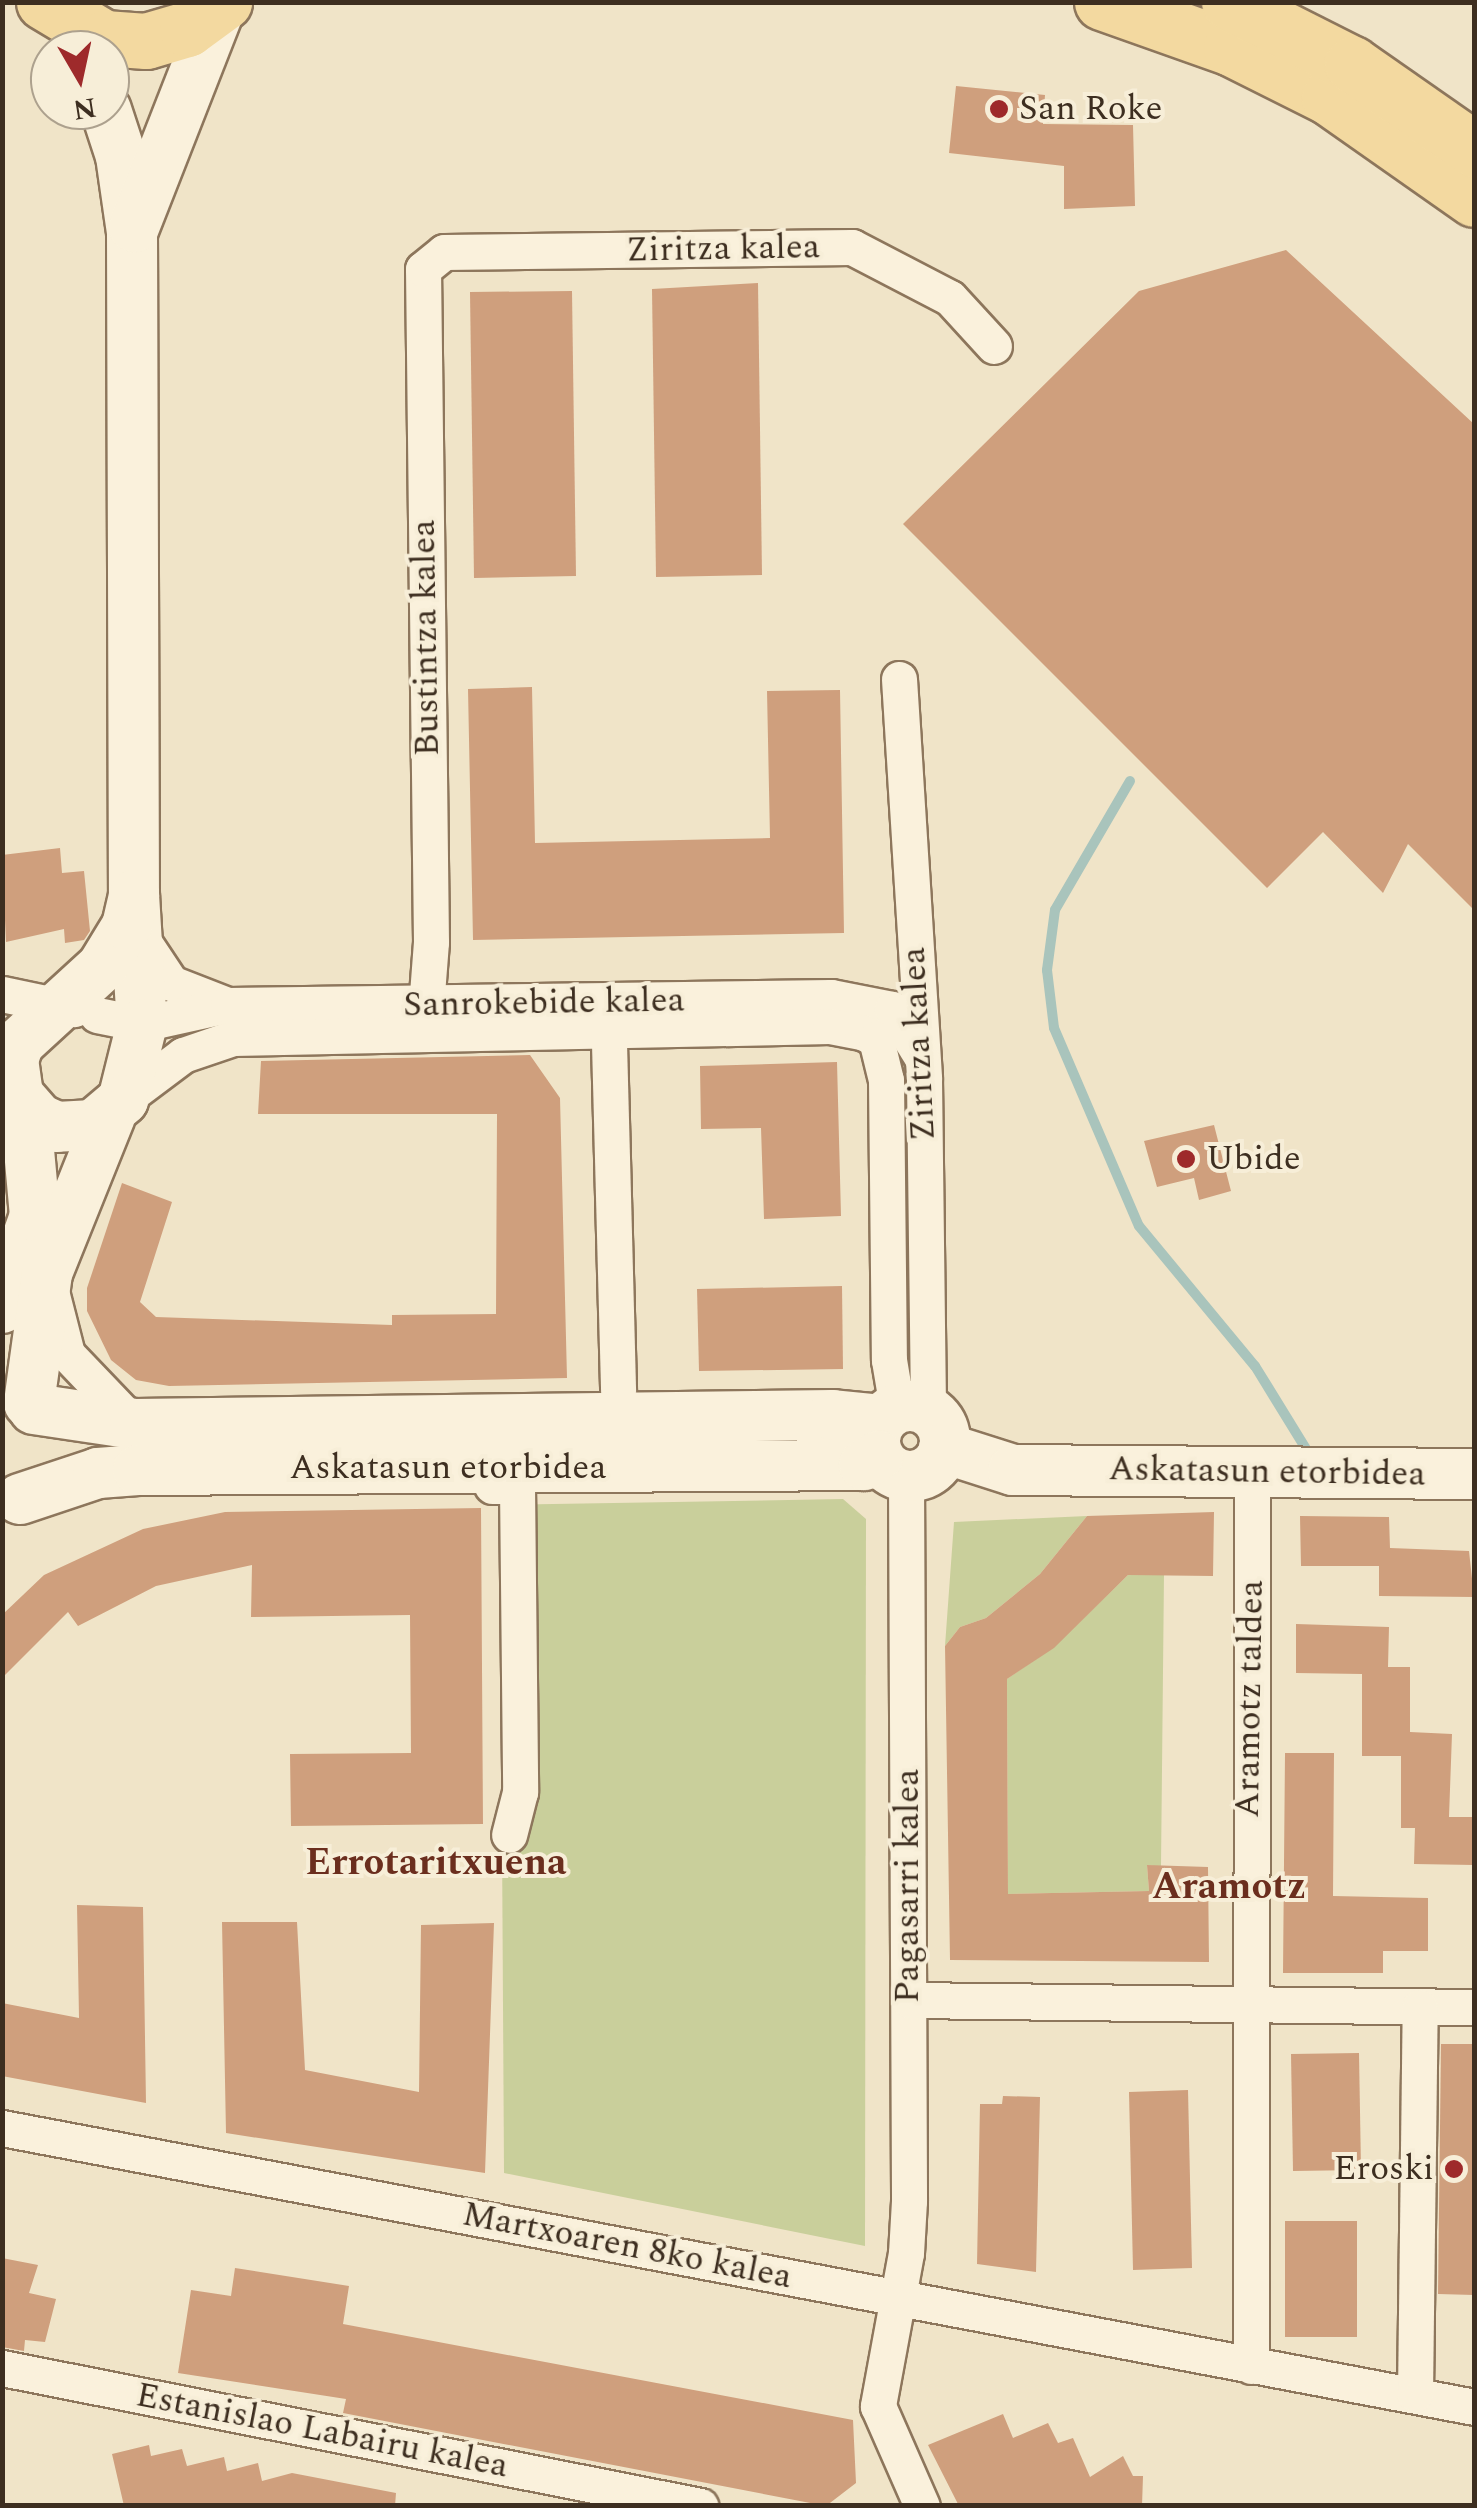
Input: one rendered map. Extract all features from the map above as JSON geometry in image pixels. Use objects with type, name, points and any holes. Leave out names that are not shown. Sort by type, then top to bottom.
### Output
[{"type":"main road","points":[[1102,2],[1230,48],[1434,135]]},
{"type":"main road","points":[[1228,2],[1352,64],[1434,135],[1474,199]]},
{"type":"main road","points":[[64,24],[104,38],[146,40],[187,29],[222,4]]},
{"type":"street","points":[[132,232],[222,4]]},
{"type":"street","points":[[15,1096],[56,1127],[94,1125],[88,1038],[138,916],[132,232],[121,156],[113,130]]},
{"type":"street","name":"Ziritza kalea","points":[[423,270],[444,252],[852,248],[950,298],[994,346]]},
{"type":"street","name":"Bustintza kalea","points":[[423,270],[431,942],[426,1007]]},
{"type":"street","name":"Ziritza kalea","points":[[899,678],[921,1056],[906,1437]]},
{"type":"street","points":[[138,916],[171,982],[228,1005]]},
{"type":"street","points":[[10,1506],[43,1466],[43,1427],[22,1399],[88,1038],[117,945],[138,916]]},
{"type":"street","name":"Sanrokebide kalea","points":[[88,1038],[228,1005],[426,1007],[869,1000],[892,1010],[921,1056]]},
{"type":"street","name":"Sanrokebide kalea","points":[[88,1038],[183,1055],[233,1038],[830,1026],[862,1032],[882,1054]]},
{"type":"street","points":[[2,1308],[35,1216],[15,1096],[14,1060],[19,1042],[88,1038]]},
{"type":"street","points":[[609,1043],[618,1391]]},
{"type":"street","name":"Ziritza kalea","points":[[882,1054],[889,1360],[906,1437]]},
{"type":"street","points":[[47,1273],[68,1354],[90,1385],[135,1424]]},
{"type":"street","name":"Askatasun etorbidea","points":[[22,1399],[135,1424],[833,1414],[1012,1470],[1474,1474]]},
{"type":"street","name":"Askatasun etorbidea","points":[[10,1506],[98,1473],[864,1465],[906,1437]]},
{"type":"street","name":"Pagasarri kalea","points":[[906,1437],[909,2201],[898,2295],[878,2406],[922,2506]]},
{"type":"street","name":"Aramotz taldea","points":[[1252,1470],[1252,2005]]},
{"type":"street","name":"Askatasun etorbidea","points":[[492,1486],[517,1486],[520,1792],[509,1835]]},
{"type":"street","points":[[909,2000],[1474,2007]]},
{"type":"street","points":[[1251,2366],[1252,2005]]},
{"type":"street","points":[[1415,2394],[1420,2007]]},
{"type":"street","name":"Martxoaren 8ko kalea","points":[[2,2128],[1474,2407]]},
{"type":"street","name":"Estanislao Labairu kalea","points":[[2,2368],[700,2506]]},
{"type":"green space","points":[[843,1499],[866,1519],[865,2246],[504,2173],[500,1505]]},
{"type":"green space","points":[[1087,1516],[1040,1574],[986,1618],[960,1627],[945,1646],[954,1522]]},
{"type":"green space","points":[[1164,1574],[1161,1867],[1147,1865],[1149,1891],[1008,1894],[1007,1679],[1054,1647],[1128,1575]]},
{"type":"building","points":[[956,86],[1045,95],[1043,124],[1133,125],[1135,206],[1064,209],[1064,166],[949,153]]},
{"type":"building","points":[[1286,250],[1474,424],[1474,910],[1408,844],[1383,893],[1323,832],[1267,888],[903,524],[1139,291]]},
{"type":"building","points":[[758,283],[762,575],[656,577],[652,289]]},
{"type":"building","points":[[572,291],[576,576],[474,578],[470,292]]},
{"type":"building","points":[[532,687],[535,843],[770,838],[767,691],[840,690],[844,933],[473,940],[468,689]]},
{"type":"building","points":[[60,848],[62,873],[84,871],[90,931],[84,940],[65,943],[64,929],[6,942],[2,855]]},
{"type":"building","points":[[530,1055],[560,1098],[567,1378],[169,1386],[136,1380],[111,1360],[87,1311],[87,1288],[122,1183],[172,1202],[140,1302],[156,1317],[392,1325],[392,1315],[496,1314],[497,1114],[258,1114],[261,1061]]},
{"type":"building","points":[[837,1062],[841,1216],[764,1219],[761,1128],[701,1129],[700,1066]]},
{"type":"building","name":"Ubide","points":[[1214,1125],[1231,1191],[1199,1200],[1194,1178],[1157,1187],[1144,1141]]},
{"type":"building","points":[[842,1286],[843,1369],[699,1371],[697,1289]]},
{"type":"building","points":[[481,1508],[483,1824],[291,1826],[290,1754],[411,1753],[410,1615],[251,1617],[252,1565],[156,1586],[78,1626],[68,1612],[2,1678],[2,1615],[44,1575],[143,1529],[225,1512]]},
{"type":"building","points":[[1214,1512],[1213,1576],[1128,1575],[1054,1648],[1007,1679],[1008,1894],[1149,1891],[1147,1865],[1208,1867],[1209,1962],[950,1960],[945,1646],[960,1627],[986,1618],[1040,1574],[1087,1516]]},
{"type":"building","points":[[1300,1516],[1389,1517],[1390,1548],[1469,1551],[1474,1597],[1379,1596],[1379,1566],[1301,1566]]},
{"type":"building","points":[[1296,1624],[1389,1627],[1388,1667],[1410,1667],[1410,1732],[1452,1734],[1449,1817],[1474,1817],[1474,1865],[1414,1864],[1415,1828],[1401,1828],[1401,1756],[1362,1756],[1362,1674],[1296,1673]]},
{"type":"building","points":[[1285,1753],[1334,1753],[1333,1896],[1428,1898],[1428,1951],[1383,1951],[1383,1973],[1283,1973]]},
{"type":"building","points":[[77,1905],[143,1907],[146,2103],[2,2076],[2,2003],[79,2018]]},
{"type":"building","points":[[222,1922],[297,1922],[305,2070],[419,2092],[421,1925],[494,1923],[485,2173],[226,2133]]},
{"type":"building","name":"Eroski","points":[[1441,2044],[1474,2044],[1474,2295],[1438,2294]]},
{"type":"building","points":[[1359,2053],[1361,2170],[1293,2171],[1291,2054]]},
{"type":"building","points":[[1188,2090],[1192,2268],[1133,2270],[1129,2092]]},
{"type":"building","points":[[1003,2096],[1040,2097],[1036,2272],[977,2264],[980,2104],[1002,2104]]},
{"type":"building","points":[[1285,2221],[1357,2221],[1357,2337],[1285,2337]]},
{"type":"building","points":[[2,2258],[38,2265],[29,2293],[56,2299],[45,2342],[25,2340],[24,2351],[2,2347]]},
{"type":"building","points":[[235,2268],[349,2286],[343,2324],[853,2420],[856,2483],[826,2506],[343,2413],[346,2399],[178,2373],[191,2290],[231,2296]]},
{"type":"building","points":[[1003,2414],[1013,2438],[1048,2423],[1058,2443],[1073,2438],[1090,2477],[1123,2456],[1133,2476],[1143,2476],[1142,2506],[959,2506],[928,2445]]},
{"type":"building","points":[[149,2445],[151,2456],[182,2449],[187,2466],[224,2457],[227,2471],[258,2463],[262,2481],[292,2473],[396,2493],[395,2506],[124,2506],[112,2454]]},
{"type":"waterway","points":[[1130,781],[1055,910],[1047,970],[1054,1028],[1139,1226],[1255,1366],[1311,1457]]},
{"type":"place","name":"San Roke","points":[[999,109]]},
{"type":"place","name":"Ubide","points":[[1186,1159]]},
{"type":"place","name":"Eroski","points":[[1454,2169]]},
{"type":"district","name":"Errotaritxuena","points":[[436,1864]]},
{"type":"district","name":"Aramotz","points":[[1229,1888]]}]
